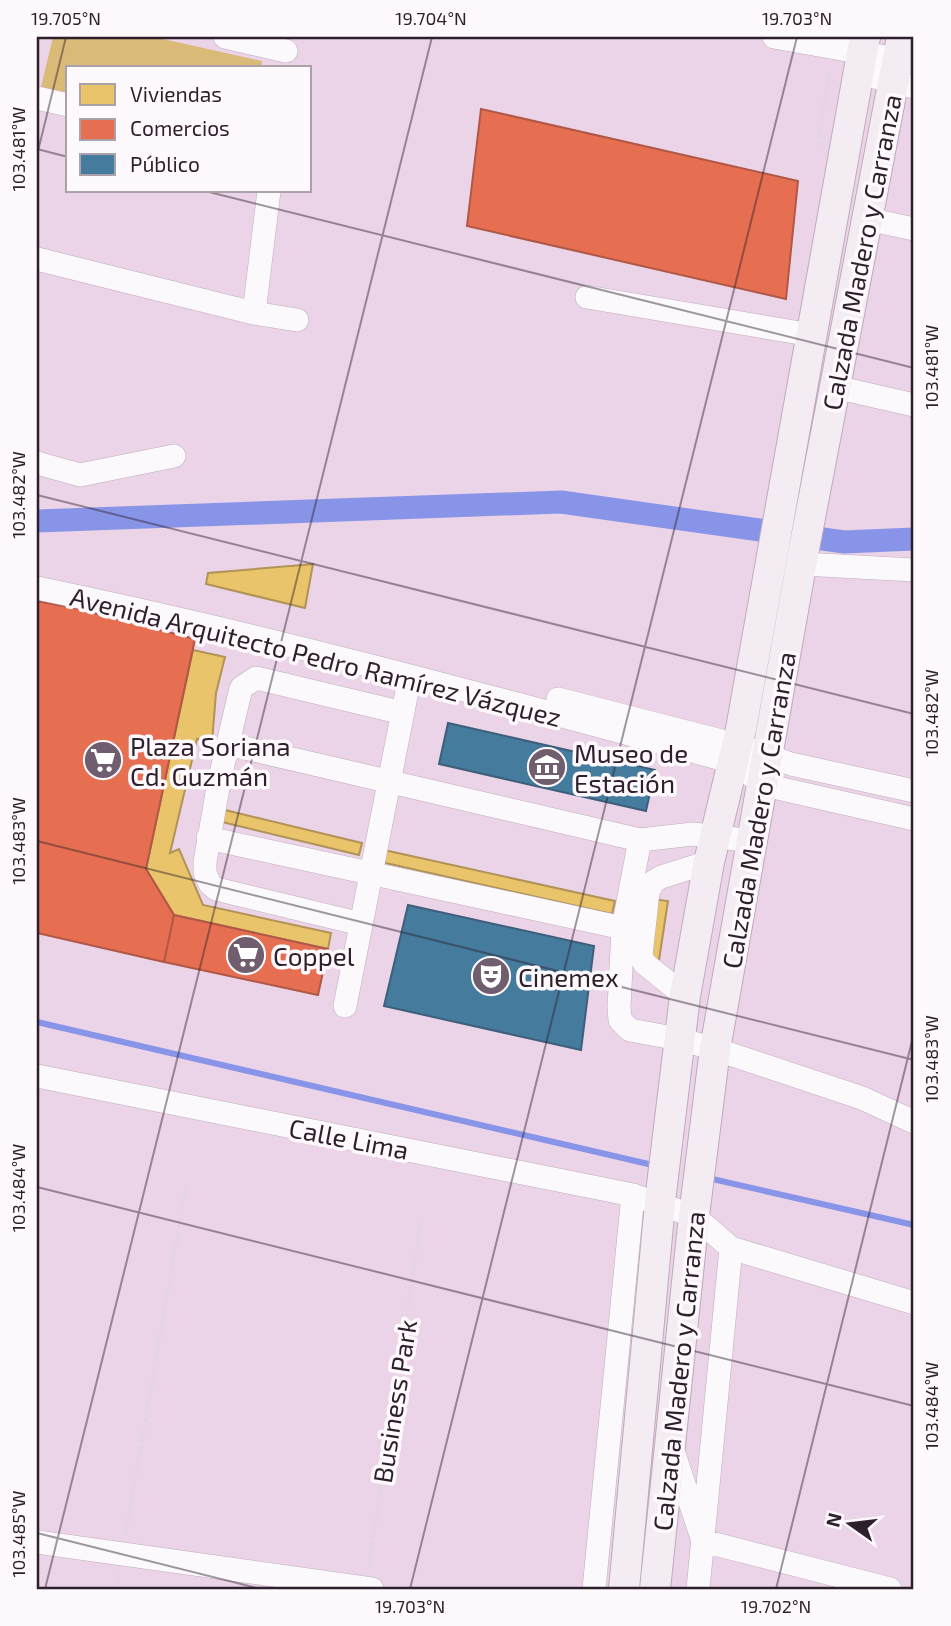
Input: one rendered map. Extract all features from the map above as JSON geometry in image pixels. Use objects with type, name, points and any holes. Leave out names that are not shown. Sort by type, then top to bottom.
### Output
[{"type":"main road","name":"Calzada Madero y Carranza","points":[[624,1589],[651,1197],[669,1116],[685,996],[712,849],[735,753],[862,54]]},
{"type":"main road","name":"Calzada Madero y Carranza","points":[[655,1589],[694,1208],[716,1049],[810,520],[867,219],[904,65]]},
{"type":"main road","points":[[824,264],[858,271]]},
{"type":"main road","points":[[790,455],[821,460]]},
{"type":"street","points":[[225,37],[286,52]]},
{"type":"street","points":[[774,37],[904,65]]},
{"type":"street","points":[[37,99],[66,106]]},
{"type":"street","points":[[254,313],[269,192]]},
{"type":"street","points":[[867,219],[914,229]]},
{"type":"street","points":[[37,259],[254,313],[298,320]]},
{"type":"street","points":[[587,297],[811,335]]},
{"type":"street","points":[[835,387],[914,405]]},
{"type":"street","points":[[37,463],[80,475],[173,456]]},
{"type":"street","points":[[803,559],[914,570]]},
{"type":"street","name":"Avenida Arquitecto Pedro Ramírez Vázquez","points":[[37,573],[106,587],[414,663],[735,753],[766,771],[914,819]]},
{"type":"street","name":"Avenida Arquitecto Pedro Ramírez Vázquez","points":[[37,588],[242,633],[735,753]]},
{"type":"street","points":[[345,1006],[410,676]]},
{"type":"street","points":[[361,924],[216,889],[210,884],[205,873],[208,838],[241,688],[256,678],[403,713]]},
{"type":"street","points":[[228,744],[640,840],[693,834],[712,849]]},
{"type":"street","name":"Avenida Arquitecto Pedro Ramírez Vázquez","points":[[766,771],[791,764],[914,791]]},
{"type":"street","points":[[208,838],[623,929]]},
{"type":"street","points":[[640,840],[623,929],[620,1020],[630,1030],[716,1049],[862,1098],[914,1122]]},
{"type":"street","points":[[685,996],[644,963],[641,955],[648,892],[653,882],[712,849],[753,841]]},
{"type":"street","name":"Calle Lima","points":[[37,1076],[651,1197],[694,1208],[731,1248]]},
{"type":"street","points":[[594,1589],[651,1197]]},
{"type":"street","points":[[698,1589],[731,1248],[911,1302]]},
{"type":"street","points":[[670,1442],[703,1541]]},
{"type":"street","points":[[703,1541],[890,1589]]},
{"type":"street","points":[[37,1542],[369,1589]]},
{"type":"path","points":[[116,1589],[187,1180]]},
{"type":"path","name":"Business Park","points":[[369,1589],[422,1213]]},
{"type":"shaded area","points":[[53,37],[154,37],[262,61],[261,66],[66,66],[66,93],[41,87]]},
{"type":"building: Viviendas","points":[[313,564],[305,608],[206,584],[208,573]]},
{"type":"building: Viviendas","points":[[193,650],[225,657],[216,693],[212,742],[197,739],[170,853],[179,849],[203,905],[331,933],[328,949],[174,915],[146,869]]},
{"type":"building: Viviendas","points":[[225,810],[362,843],[359,855],[222,822]]},
{"type":"building: Viviendas","points":[[384,850],[615,901],[612,914],[381,862]]},
{"type":"building: Viviendas","points":[[652,899],[668,901],[659,960],[643,957]]},
{"type":"building: Comercios","points":[[481,109],[798,181],[786,299],[467,226]]},
{"type":"building: Comercios","name":"Plaza Soriana Cd. Guzmán","points":[[37,601],[195,639],[146,869],[174,915],[164,962],[37,933]]},
{"type":"building: Comercios","name":"Coppel","points":[[174,915],[328,949],[318,995],[164,962]]},
{"type":"building: Público","name":"Museo de Estación","points":[[448,723],[655,770],[646,811],[439,764]]},
{"type":"building: Público","name":"Cinemex","points":[[408,905],[594,946],[581,1050],[384,1006]]},
{"type":"waterway","points":[[37,521],[561,502],[844,542],[914,539]]},
{"type":"waterway","points":[[37,1022],[657,1166]]},
{"type":"waterway","points":[[708,1178],[914,1225]]},
{"type":"place","name":"Plaza Soriana Cd. Guzmán","points":[[103,760]]},
{"type":"place","name":"Museo de Estación","points":[[547,767]]},
{"type":"place","name":"Coppel","points":[[246,955]]},
{"type":"place","name":"Cinemex","points":[[491,976]]}]
